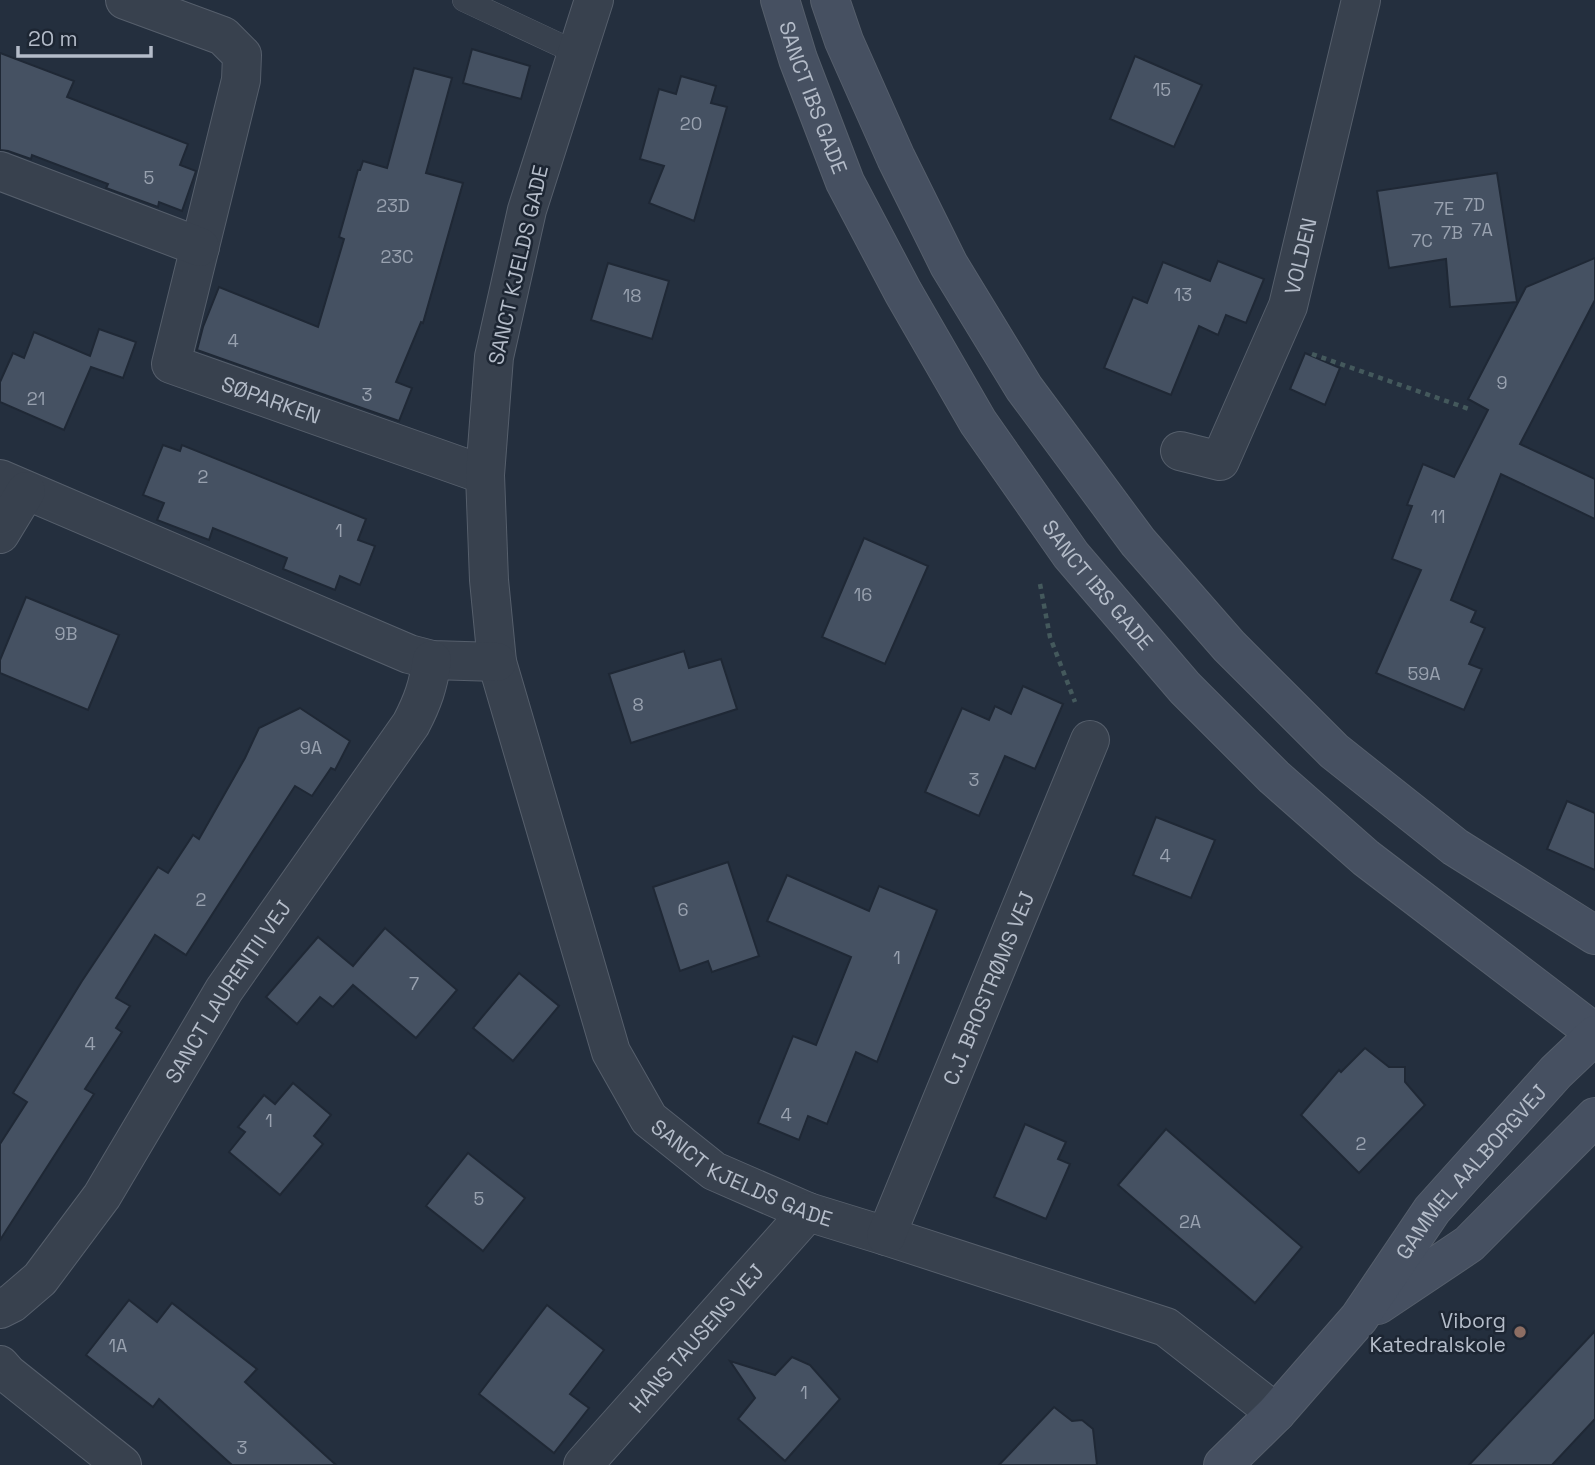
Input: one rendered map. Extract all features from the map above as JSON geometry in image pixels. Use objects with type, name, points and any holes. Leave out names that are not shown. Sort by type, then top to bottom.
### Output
[{"type":"main road","name":"SANCT IBS GADE","points":[[780,0],[798,59],[845,182],[903,292],[978,422],[1071,555],[1185,688],[1275,777],[1366,858],[1595,1034]]},
{"type":"main road","points":[[830,0],[844,41],[896,158],[949,265],[1024,388],[1138,542],[1229,646],[1335,751],[1455,847],[1595,935]]},
{"type":"main road","name":"GAMMEL AALBORGVEJ","points":[[1223,1465],[1276,1413],[1359,1318],[1432,1210],[1556,1072],[1595,1034]]},
{"type":"main road","name":"GAMMEL AALBORGVEJ","points":[[1359,1318],[1469,1244],[1595,1117]]},
{"type":"street","name":"SØPARKEN","points":[[125,0],[223,36],[242,55],[241,80],[171,363],[485,475]]},
{"type":"street","name":"SANCT KJELDS GADE","points":[[594,0],[527,210],[494,358],[485,475],[489,580],[497,662],[611,1052],[649,1119],[714,1171],[808,1212],[1166,1327],[1276,1413]]},
{"type":"street","name":"VOLDEN","points":[[1180,451],[1220,461],[1288,306],[1361,0]]},
{"type":"street","points":[[0,171],[200,247]]},
{"type":"street","points":[[0,534],[13,485],[386,646],[432,660],[497,662]]},
{"type":"street","name":"SANCT LAURENTII VEJ","points":[[0,1309],[12,1303],[40,1279],[102,1196],[224,990],[411,724],[424,700],[432,660]]},
{"type":"street","name":"C.J. BROSTRØMS VEJ","points":[[886,1236],[1090,740]]},
{"type":"street","name":"HANS TAUSENS VEJ","points":[[583,1465],[808,1212]]},
{"type":"street","points":[[0,1365],[122,1465]]},
{"type":"lane","points":[[464,0],[577,53]]},
{"type":"path","points":[[1274,340],[1469,409]]},
{"type":"path","points":[[1038,585],[1050,637],[1090,740]]},
{"type":"building","points":[[472,49],[530,66],[521,99],[463,83]]},
{"type":"building","points":[[0,53],[74,81],[67,97],[188,144],[180,165],[196,171],[182,211],[159,202],[158,207],[106,188],[108,184],[32,155],[31,159],[0,150]]},
{"type":"building","points":[[1135,56],[1202,85],[1174,147],[1110,119]]},
{"type":"building","points":[[414,68],[452,78],[426,173],[463,183],[423,323],[421,322],[396,382],[412,388],[399,421],[197,350],[219,287],[318,327],[344,239],[339,237],[358,170],[363,161],[387,168]]},
{"type":"building","points":[[681,76],[716,86],[711,103],[727,107],[694,221],[649,203],[664,166],[640,159],[659,89],[676,94]]},
{"type":"building","points":[[1497,173],[1517,302],[1450,307],[1446,259],[1389,268],[1377,191]]},
{"type":"building","points":[[1595,258],[1595,300],[1520,444],[1595,479],[1595,519],[1501,474],[1451,600],[1476,611],[1471,622],[1485,628],[1469,664],[1482,669],[1464,710],[1376,673],[1421,570],[1392,559],[1412,506],[1407,505],[1423,464],[1454,477],[1488,410],[1468,399],[1526,287]]},
{"type":"building","points":[[1218,261],[1264,279],[1246,323],[1226,315],[1218,335],[1199,326],[1171,395],[1104,368],[1133,297],[1147,303],[1163,262],[1210,281]]},
{"type":"building","points":[[608,263],[669,281],[652,339],[591,320]]},
{"type":"building","points":[[99,329],[136,342],[123,378],[91,367],[64,430],[0,402],[0,382],[13,353],[24,358],[34,332],[90,356]]},
{"type":"building","points":[[1305,353],[1340,368],[1325,405],[1290,389]]},
{"type":"building","points":[[163,445],[180,451],[182,445],[366,519],[358,540],[375,546],[360,585],[340,576],[335,590],[283,569],[287,558],[213,528],[209,540],[157,520],[164,503],[143,495]]},
{"type":"building","points":[[864,538],[928,566],[885,664],[822,637]]},
{"type":"building","points":[[26,597],[119,635],[88,710],[0,673],[0,660]]},
{"type":"building","points":[[684,651],[689,668],[721,659],[737,709],[631,743],[609,674]]},
{"type":"building","points":[[1023,686],[1063,704],[1035,769],[1005,756],[979,816],[925,792],[962,708],[989,720],[995,706],[1011,714]]},
{"type":"building","points":[[300,708],[350,741],[335,770],[331,768],[312,796],[295,786],[186,955],[155,935],[116,998],[130,1006],[116,1028],[122,1032],[85,1089],[94,1094],[0,1240],[0,1144],[27,1102],[13,1093],[82,981],[158,867],[168,873],[193,835],[199,839],[259,728]]},
{"type":"building","points":[[1567,801],[1595,813],[1595,870],[1547,849]]},
{"type":"building","points":[[1156,817],[1215,840],[1191,898],[1133,875]]},
{"type":"building","points":[[728,862],[759,956],[712,972],[708,961],[680,971],[653,887]]},
{"type":"building","points":[[787,875],[869,911],[879,886],[937,910],[877,1062],[856,1052],[827,1124],[808,1116],[799,1140],[758,1123],[793,1036],[816,1045],[851,957],[767,921]]},
{"type":"building","points":[[385,928],[457,990],[416,1038],[353,985],[333,1007],[320,997],[297,1024],[266,997],[318,937],[353,966]]},
{"type":"building","points":[[519,973],[559,1006],[513,1061],[473,1028]]},
{"type":"building","points":[[1365,1048],[1389,1067],[1405,1067],[1405,1082],[1425,1105],[1359,1173],[1301,1115],[1339,1070],[1341,1072]]},
{"type":"building","points":[[293,1083],[331,1115],[314,1136],[323,1144],[280,1195],[229,1152],[245,1132],[238,1127],[264,1095],[275,1104]]},
{"type":"building","points":[[1025,1124],[1066,1142],[1058,1159],[1070,1164],[1046,1219],[994,1197]]},
{"type":"building","points":[[1166,1129],[1302,1247],[1255,1303],[1118,1185]]},
{"type":"building","points":[[468,1153],[525,1198],[483,1251],[426,1206]]},
{"type":"building","points":[[129,1300],[157,1322],[172,1303],[257,1369],[245,1382],[336,1465],[232,1465],[159,1399],[153,1407],[86,1355]]},
{"type":"building","points":[[547,1305],[604,1350],[570,1394],[589,1408],[554,1453],[479,1394]]},
{"type":"building","points":[[1595,1331],[1595,1419],[1552,1465],[1469,1465]]},
{"type":"building","points":[[792,1357],[810,1365],[840,1399],[785,1461],[738,1419],[755,1398],[730,1361],[775,1375]]},
{"type":"building","points":[[1054,1407],[1072,1421],[1082,1420],[1093,1429],[1097,1465],[999,1465]]},
{"type":"place","name":"Viborg Katedralskole","points":[[1520,1332]]}]
